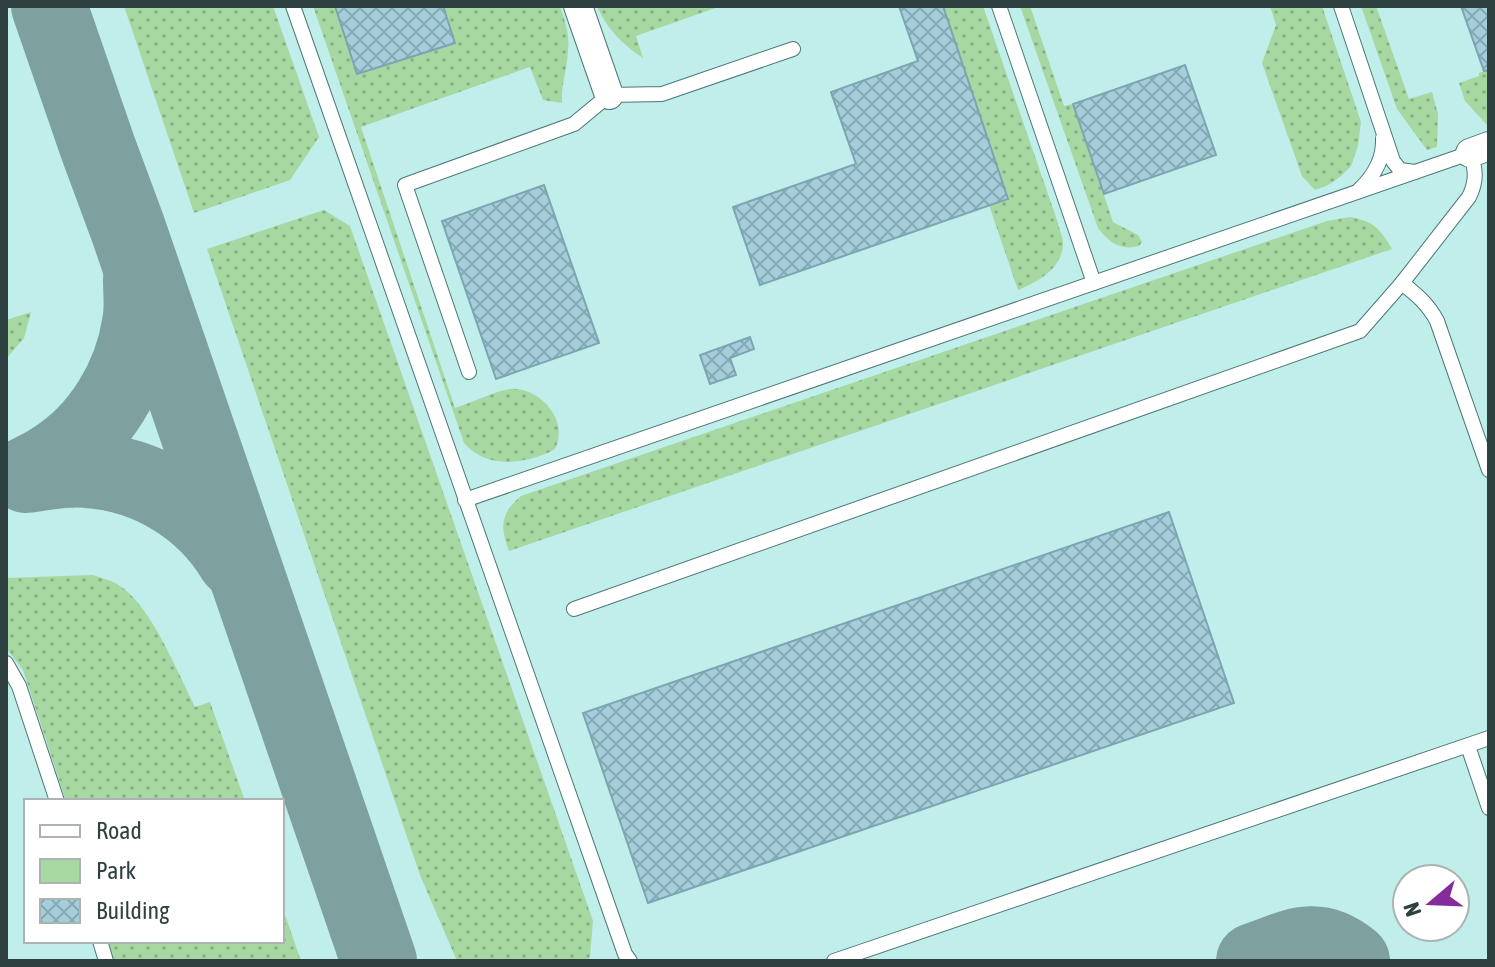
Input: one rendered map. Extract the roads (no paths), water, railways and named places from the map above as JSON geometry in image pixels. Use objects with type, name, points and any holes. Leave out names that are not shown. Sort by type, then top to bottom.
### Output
[{"type":"street","points":[[578,6],[609,95]]},
{"type":"lane","points":[[293,6],[630,961]]},
{"type":"lane","points":[[999,6],[1094,283]]},
{"type":"lane","points":[[1341,6],[1395,166],[1404,172],[1415,172]]},
{"type":"lane","points":[[469,372],[405,185],[574,124],[609,95],[662,94],[793,49]]},
{"type":"lane","points":[[1348,196],[1360,189],[1376,169],[1384,143],[1382,131]]},
{"type":"lane","points":[[465,500],[1480,150],[1474,187],[1469,197],[1360,331],[574,609]]},
{"type":"lane","points":[[1402,283],[1422,298],[1437,321],[1489,470]]},
{"type":"lane","points":[[6,663],[19,686],[56,799]]},
{"type":"lane","points":[[834,961],[1489,738]]},
{"type":"lane","points":[[1468,746],[1489,808]]}]
